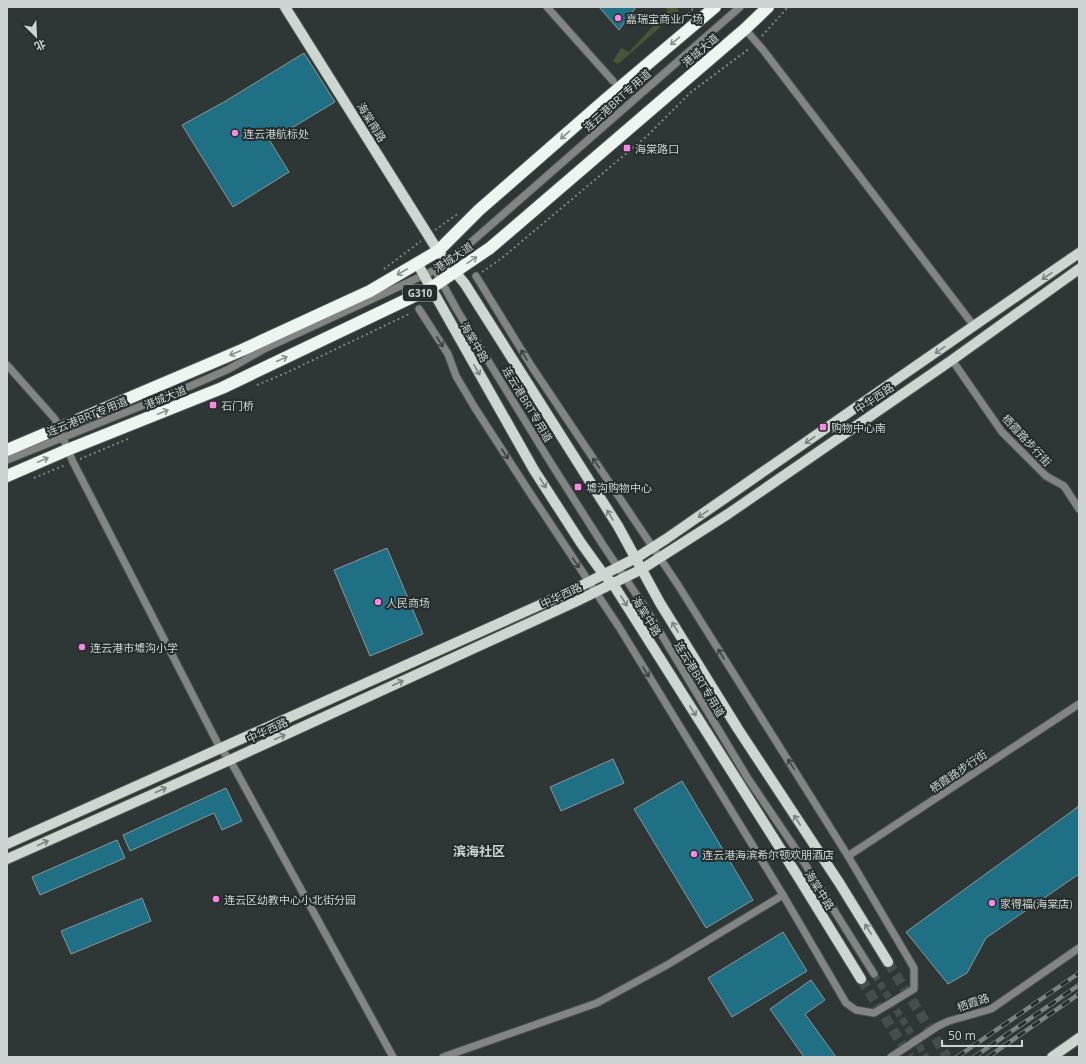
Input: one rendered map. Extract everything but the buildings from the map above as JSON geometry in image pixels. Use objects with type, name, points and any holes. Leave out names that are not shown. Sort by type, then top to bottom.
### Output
[{"type":"highway","name":"港城大道","points":[[7,450],[61,433],[370,291],[438,251],[479,210],[715,7]]},
{"type":"highway","name":"港城大道","points":[[7,476],[222,388],[431,288],[490,248],[745,29],[768,7]]},
{"type":"main road","name":"海棠南路","points":[[286,7],[438,251]]},
{"type":"main road","name":"海棠中路","points":[[438,251],[456,271],[465,284],[618,526],[660,603],[738,729],[840,884],[888,962]]},
{"type":"main road","points":[[7,844],[562,596],[618,568],[653,548],[1079,253]]},
{"type":"main road","name":"海棠中路","points":[[417,263],[534,470],[581,542],[604,575],[613,584],[861,979]]},
{"type":"main road","name":"中华西路","points":[[7,858],[230,760],[642,570],[722,518],[952,360],[1079,269]]},
{"type":"main road","points":[[1052,1057],[1079,1038]]},
{"type":"street","points":[[547,7],[613,81]]},
{"type":"street","name":"连云港BRT专用道","points":[[7,460],[61,433],[186,388],[229,368],[264,349],[435,270],[447,262],[740,7]]},
{"type":"street","points":[[745,29],[764,51],[974,326]]},
{"type":"street","name":"连云港BRT专用道","points":[[435,270],[457,310],[545,453],[646,610],[747,777],[793,845],[874,974]]},
{"type":"street","points":[[419,309],[448,354],[456,376],[475,408],[619,627],[783,895],[846,1003],[856,1010],[874,1013],[914,988],[914,968],[848,856],[687,599],[532,367],[476,276]]},
{"type":"street","name":"栖霞路步行街","points":[[952,360],[1002,432],[1046,476],[1064,486],[1079,509]]},
{"type":"street","points":[[7,365],[55,419],[68,450],[220,748],[230,760],[393,1057]]},
{"type":"street","name":"栖霞路步行街","points":[[848,856],[1079,704]]},
{"type":"street","points":[[443,1057],[597,1003],[667,965],[783,895]]},
{"type":"street","name":"栖霞路","points":[[891,1057],[944,1023],[991,1009],[1079,948]]},
{"type":"path","points":[[683,18],[695,7]]},
{"type":"path","points":[[380,272],[463,210]]},
{"type":"green space","points":[[665,7],[676,7],[679,11],[618,64],[613,61],[621,48],[629,52],[668,10]]},
{"type":"tunnel","points":[[888,962],[947,1057]]},
{"type":"tunnel","points":[[874,974],[926,1057]]},
{"type":"tunnel","points":[[861,979],[910,1057]]},
{"type":"railway","points":[[957,1057],[1079,973]]},
{"type":"railway","points":[[974,1057],[1079,985]]},
{"type":"railway","points":[[988,1057],[1079,994]]},
{"type":"place","name":"嘉瑞宝商业广场","points":[[618,18]]},
{"type":"place","name":"连云港航标处","points":[[235,133]]},
{"type":"place","name":"海棠路口","points":[[627,148]]},
{"type":"place","name":"石门桥","points":[[213,405]]},
{"type":"place","name":"购物中心南","points":[[823,427]]},
{"type":"place","name":"墟沟购物中心","points":[[578,487]]},
{"type":"place","name":"人民商场","points":[[378,602]]},
{"type":"place","name":"连云港市墟沟小学","points":[[82,647]]},
{"type":"place","name":"连云港海滨希尔顿欢朋酒店","points":[[694,854]]},
{"type":"place","name":"连云区幼教中心小北街分园","points":[[216,899]]},
{"type":"place","name":"家得福(海棠店)","points":[[992,903]]},
{"type":"district","name":"滨海社区","points":[[479,851]]}]
